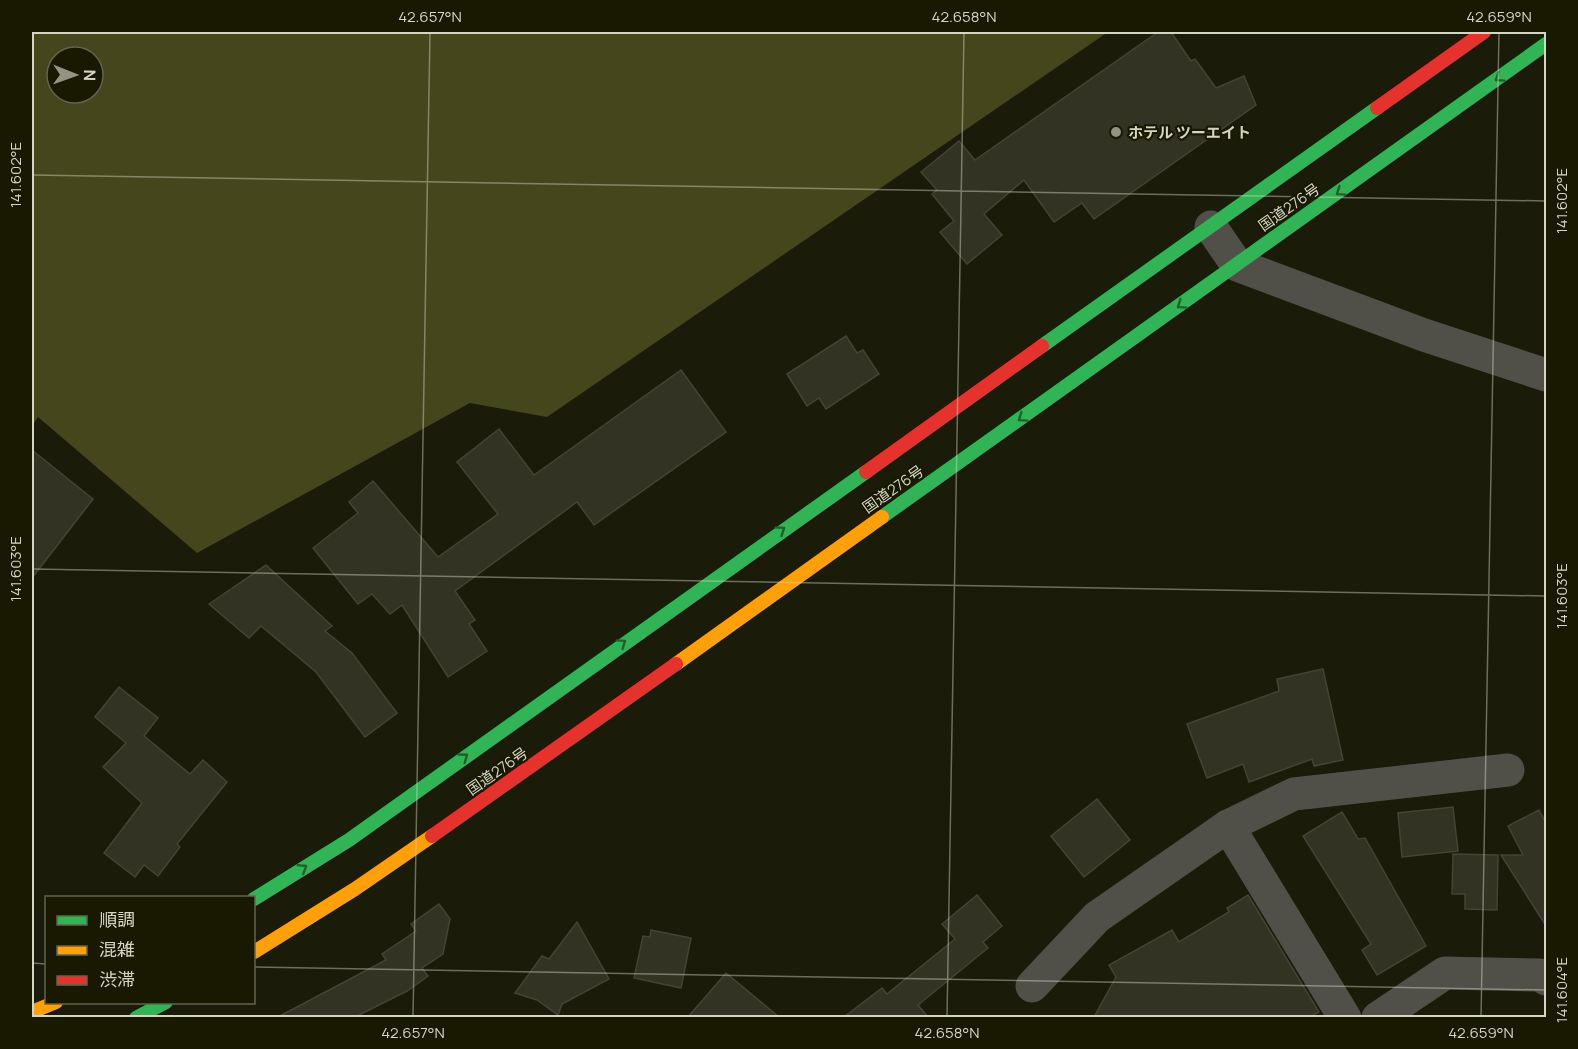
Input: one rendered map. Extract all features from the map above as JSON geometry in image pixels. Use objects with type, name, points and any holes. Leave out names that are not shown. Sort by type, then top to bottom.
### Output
[{"type":"highway","name":"国道276号","points":[[255,897],[348,840],[1484,32]]},
{"type":"highway","name":"国道276号","points":[[255,951],[355,889],[549,755],[1546,45]]},
{"type":"highway","points":[[32,1012],[51,1004]]},
{"type":"highway","points":[[136,1017],[162,1004]]},
{"type":"street","points":[[1211,227],[1237,265],[1424,335],[1546,375]]},
{"type":"street","points":[[1032,986],[1098,917],[1228,826],[1294,794],[1508,770]]},
{"type":"street","points":[[1228,826],[1345,1017]]},
{"type":"street","points":[[1378,1017],[1445,974],[1540,975],[1546,979]]},
{"type":"shaded area","points":[[32,32],[1108,32],[547,417],[470,403],[197,553],[38,417],[32,426]]},
{"type":"building","name":"ホテル ツーエイト","points":[[1158,32],[1171,32],[1191,61],[1195,59],[1216,88],[1244,76],[1256,105],[1094,219],[1082,203],[1054,222],[1024,180],[984,214],[1002,235],[967,264],[940,232],[954,221],[932,194],[937,190],[921,172],[959,141],[975,160]]},
{"type":"building","points":[[846,336],[857,353],[863,350],[879,374],[826,409],[819,398],[807,406],[787,374]]},
{"type":"building","points":[[681,370],[726,432],[594,525],[577,502],[455,591],[475,620],[469,624],[487,651],[448,677],[402,605],[390,614],[372,594],[358,604],[313,548],[358,513],[349,502],[373,481],[438,557],[498,514],[457,462],[499,429],[534,475]]},
{"type":"building","points":[[32,450],[93,499],[32,578]]},
{"type":"building","points":[[266,565],[332,626],[325,631],[352,653],[397,713],[365,737],[316,672],[261,626],[249,638],[209,604]]},
{"type":"building","points":[[1323,669],[1343,760],[1314,766],[1312,759],[1249,782],[1243,764],[1207,778],[1187,724],[1279,691],[1277,679]]},
{"type":"building","points":[[119,687],[158,718],[144,736],[190,774],[203,760],[227,782],[177,844],[180,847],[158,876],[144,865],[135,877],[104,853],[142,803],[103,767],[126,743],[95,717]]},
{"type":"building","points":[[1097,799],[1130,840],[1084,877],[1051,836]]},
{"type":"building","points":[[1453,807],[1458,851],[1402,857],[1398,813]]},
{"type":"building","points":[[1539,810],[1546,823],[1546,926],[1501,855],[1523,855],[1508,826]]},
{"type":"building","points":[[1342,812],[1358,839],[1365,838],[1426,946],[1377,975],[1362,950],[1371,944],[1303,836]]},
{"type":"building","points":[[1453,854],[1498,855],[1497,910],[1465,909],[1465,894],[1452,894]]},
{"type":"building","points":[[977,895],[1002,926],[983,942],[988,948],[918,1005],[928,1017],[844,1017],[882,988],[887,994],[955,939],[942,924]]},
{"type":"building","points":[[1248,895],[1319,1012],[1309,1017],[1094,1017],[1116,977],[1109,965],[1172,930],[1179,942],[1229,912],[1227,908]]},
{"type":"building","points":[[439,904],[450,919],[443,954],[422,968],[428,976],[407,991],[355,1017],[278,1017],[386,960],[382,954],[416,931],[411,924]]},
{"type":"building","points":[[577,922],[609,979],[562,1004],[558,1015],[537,1000],[515,993],[542,956],[549,959]]},
{"type":"building","points":[[651,930],[691,938],[681,988],[634,978],[643,936],[650,937]]},
{"type":"building","points":[[726,973],[779,1017],[688,1017]]},
{"type":"traffic: fast","points":[[882,517],[1546,44]]},
{"type":"traffic: fast","points":[[1042,346],[1377,108]]},
{"type":"traffic: fast","points":[[255,898],[349,840],[866,472]]},
{"type":"traffic: fast","points":[[136,1018],[162,1004]]},
{"type":"traffic: slow","points":[[676,664],[882,517]]},
{"type":"traffic: slow","points":[[255,951],[355,889],[432,836]]},
{"type":"traffic: slow","points":[[32,1012],[51,1004]]},
{"type":"traffic: jam","points":[[1377,108],[1484,32]]},
{"type":"traffic: jam","points":[[866,472],[1042,346]]},
{"type":"traffic: jam","points":[[432,836],[676,664]]},
{"type":"place","name":"ホテル ツーエイト","points":[[1116,132]]}]
